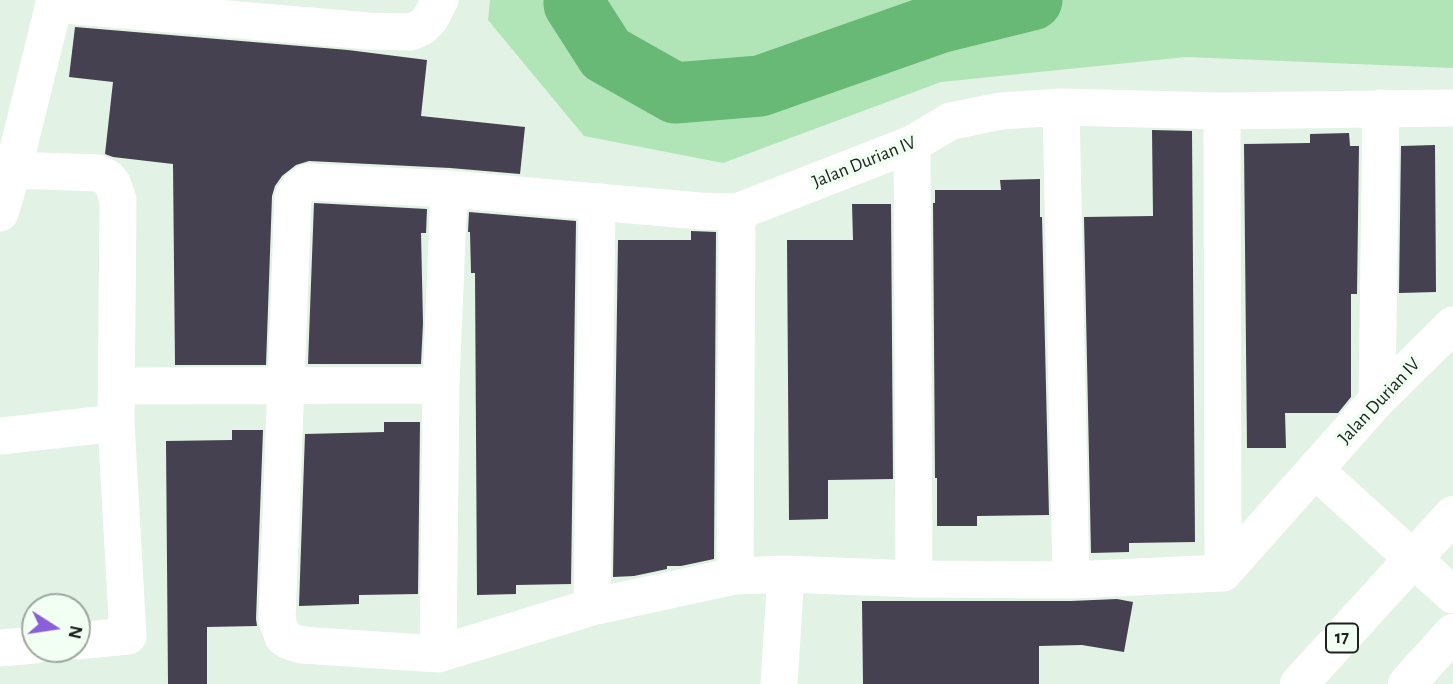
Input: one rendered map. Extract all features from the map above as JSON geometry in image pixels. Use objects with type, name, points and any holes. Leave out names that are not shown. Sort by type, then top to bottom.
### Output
[{"type":"highway","name":"17","points":[[1299,684],[1453,514]]},
{"type":"highway","points":[[1417,673],[1453,633]]},
{"type":"street","points":[[274,0],[368,31]]},
{"type":"street","points":[[0,213],[54,2],[368,31],[411,32],[430,19],[440,0]]},
{"type":"street","points":[[1060,107],[1071,580]]},
{"type":"street","name":"Jalan Durian IV","points":[[287,387],[293,197],[299,188],[308,182],[737,212],[912,144],[951,121],[1001,111],[1060,107],[1222,111],[1453,108]]},
{"type":"street","points":[[1377,400],[1381,108]]},
{"type":"street","points":[[287,387],[277,620],[283,637],[302,645],[438,654],[592,607],[735,576],[786,574],[914,579],[1071,580],[1223,573],[1222,111]]},
{"type":"street","points":[[912,144],[914,579]]},
{"type":"street","points":[[12,170],[98,173],[108,178],[118,200],[116,423],[128,636],[91,640]]},
{"type":"street","points":[[438,654],[441,385],[449,190]]},
{"type":"street","points":[[592,607],[597,202]]},
{"type":"street","points":[[735,576],[737,212]]},
{"type":"street","name":"Jalan Durian IV","points":[[1223,573],[1377,400],[1453,325]]},
{"type":"street","points":[[117,386],[441,385]]},
{"type":"street","points":[[0,436],[116,423]]},
{"type":"street","points":[[1315,470],[1453,595]]},
{"type":"street","points":[[779,684],[786,574]]},
{"type":"street","points":[[0,648],[21,646]]},
{"type":"green space","points":[[490,0],[1453,0],[1453,68],[1186,57],[941,82],[723,163],[584,136],[488,20]]},
{"type":"building","points":[[75,27],[348,50],[427,60],[421,116],[525,127],[520,174],[309,161],[296,165],[282,176],[272,196],[266,365],[175,365],[173,164],[105,154],[113,82],[69,77]]},
{"type":"building","points":[[1152,130],[1192,131],[1195,542],[1129,543],[1129,552],[1091,553],[1084,217],[1153,216]]},
{"type":"building","points":[[1349,133],[1350,146],[1359,146],[1357,294],[1351,294],[1351,397],[1338,413],[1285,413],[1286,448],[1247,448],[1244,144],[1310,143],[1310,134]]},
{"type":"building","points":[[1435,145],[1436,292],[1399,293],[1401,146]]},
{"type":"building","points":[[1040,179],[1049,515],[977,516],[977,526],[937,526],[935,190],[1001,190],[1000,180]]},
{"type":"building","points":[[314,203],[427,209],[426,233],[421,233],[421,364],[308,364]]},
{"type":"building","points":[[852,204],[891,204],[893,479],[828,480],[828,519],[789,520],[787,240],[853,240]]},
{"type":"building","points":[[469,212],[576,221],[571,584],[516,585],[516,594],[477,595],[475,273],[471,273]]},
{"type":"building","points":[[691,231],[716,232],[714,559],[667,566],[667,569],[634,576],[613,577],[618,240],[691,240]]},
{"type":"building","points":[[384,422],[420,422],[418,594],[359,595],[359,604],[299,606],[305,434],[384,432]]},
{"type":"building","points":[[232,430],[263,430],[257,626],[207,627],[207,684],[168,684],[166,441],[232,440]]},
{"type":"building","points":[[1117,599],[1133,602],[1124,652],[1082,645],[1039,646],[1039,684],[863,684],[862,601]]},
{"type":"waterway","points":[[574,0],[606,54],[675,93],[760,86],[939,23],[1032,0]]}]
